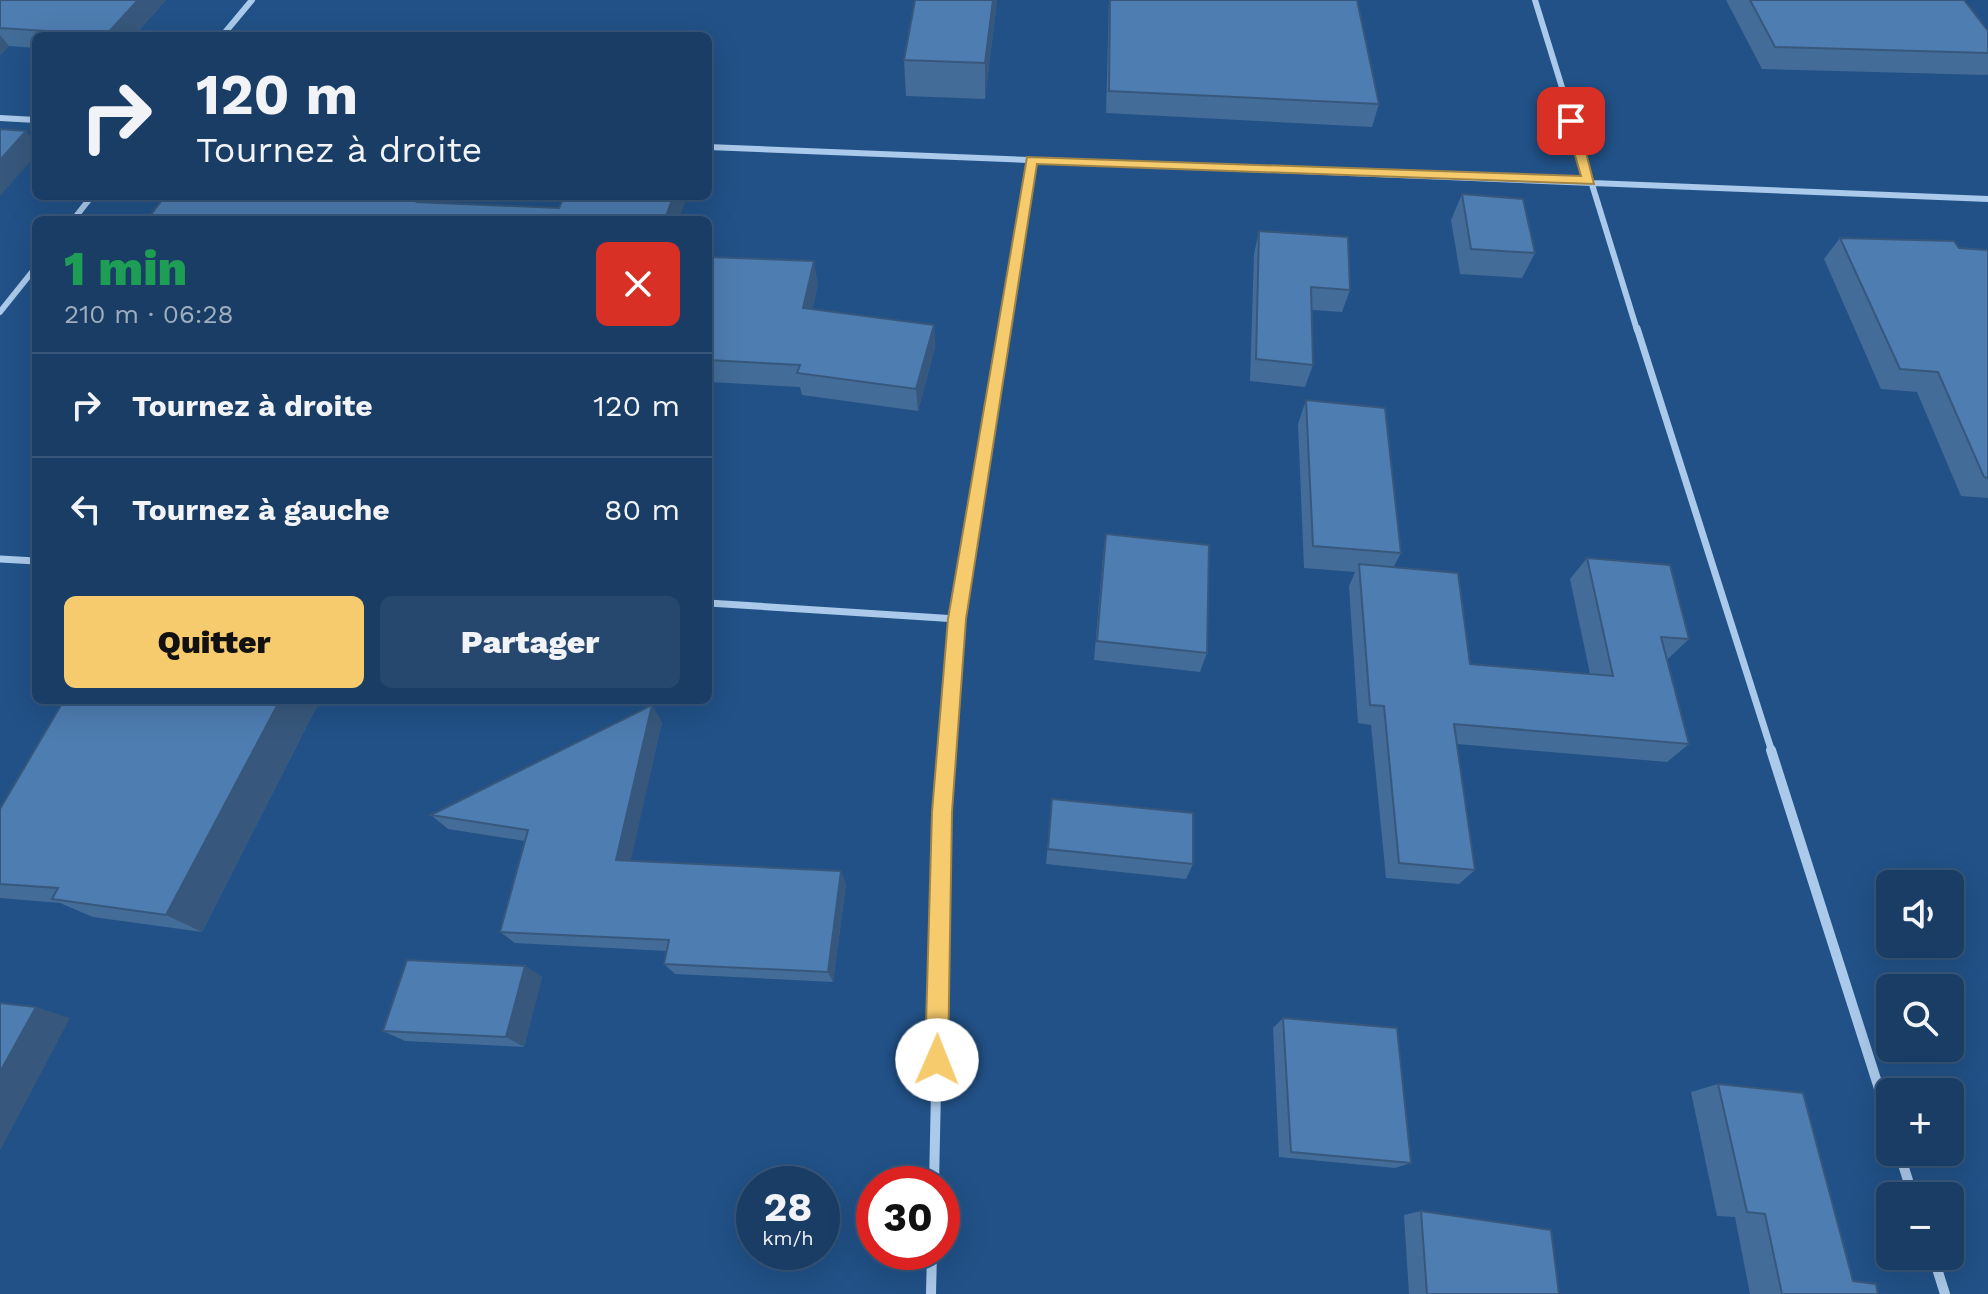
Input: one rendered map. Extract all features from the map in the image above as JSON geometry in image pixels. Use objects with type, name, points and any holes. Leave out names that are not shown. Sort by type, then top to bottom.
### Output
[{"type":"street","points":[[225,32],[252,0]]},
{"type":"street","points":[[1535,0],[1876,1079]]},
{"type":"street","points":[[0,118],[32,120]]},
{"type":"street","points":[[712,147],[1988,199]]},
{"type":"street","points":[[934,1166],[942,812],[957,619],[1031,160]]},
{"type":"street","points":[[76,216],[89,200]]},
{"type":"street","points":[[0,312],[32,272]]},
{"type":"street","points":[[0,559],[32,561]]},
{"type":"street","points":[[712,603],[957,619]]},
{"type":"street","points":[[931,1294],[932,1270]]},
{"type":"street","points":[[1937,1270],[1945,1294]]},
{"type":"building","points":[[0,0],[138,0],[109,32],[0,28]]},
{"type":"building","points":[[915,0],[993,0],[985,63],[904,60]]},
{"type":"building","points":[[1110,0],[1357,0],[1379,104],[1109,91]]},
{"type":"building","points":[[1750,0],[1964,0],[1988,31],[1988,53],[1775,47]]},
{"type":"building","points":[[0,129],[26,131],[0,160]]},
{"type":"building","points":[[1462,194],[1523,199],[1535,253],[1471,249]]},
{"type":"building","points":[[162,200],[418,200],[417,202],[559,208],[562,200],[672,200],[666,216],[150,216]]},
{"type":"building","points":[[1259,231],[1348,237],[1350,290],[1311,287],[1313,365],[1256,359]]},
{"type":"building","points":[[1840,238],[1954,241],[1959,248],[1988,250],[1988,478],[1984,477],[1938,372],[1900,369]]},
{"type":"building","points":[[712,257],[814,261],[803,308],[934,325],[916,389],[797,373],[800,365],[712,360]]},
{"type":"building","points":[[1306,400],[1385,408],[1401,553],[1313,546]]},
{"type":"building","points":[[1106,534],[1209,545],[1207,653],[1097,641]]},
{"type":"building","points":[[1587,558],[1670,565],[1689,639],[1661,637],[1689,744],[1454,724],[1475,870],[1399,863],[1384,706],[1370,705],[1359,564],[1458,573],[1470,664],[1613,676]]},
{"type":"building","points":[[62,704],[278,704],[166,915],[52,899],[58,888],[0,884],[0,809]]},
{"type":"building","points":[[652,705],[616,860],[841,871],[828,972],[664,964],[669,940],[500,932],[528,830],[431,815]]},
{"type":"building","points":[[1052,799],[1193,813],[1193,864],[1048,849]]},
{"type":"building","points":[[407,960],[525,966],[506,1037],[383,1031]]},
{"type":"building","points":[[0,1003],[36,1007],[0,1072]]},
{"type":"building","points":[[1283,1018],[1397,1028],[1411,1163],[1291,1152]]},
{"type":"building","points":[[1718,1084],[1803,1093],[1853,1281],[1876,1284],[1878,1294],[1782,1294],[1765,1214],[1747,1212]]},
{"type":"building","points":[[1421,1211],[1551,1230],[1559,1294],[1427,1294]]},
{"type":"route","points":[[937,1060],[942,812],[957,619],[1031,160],[1590,181],[1571,121]]}]
